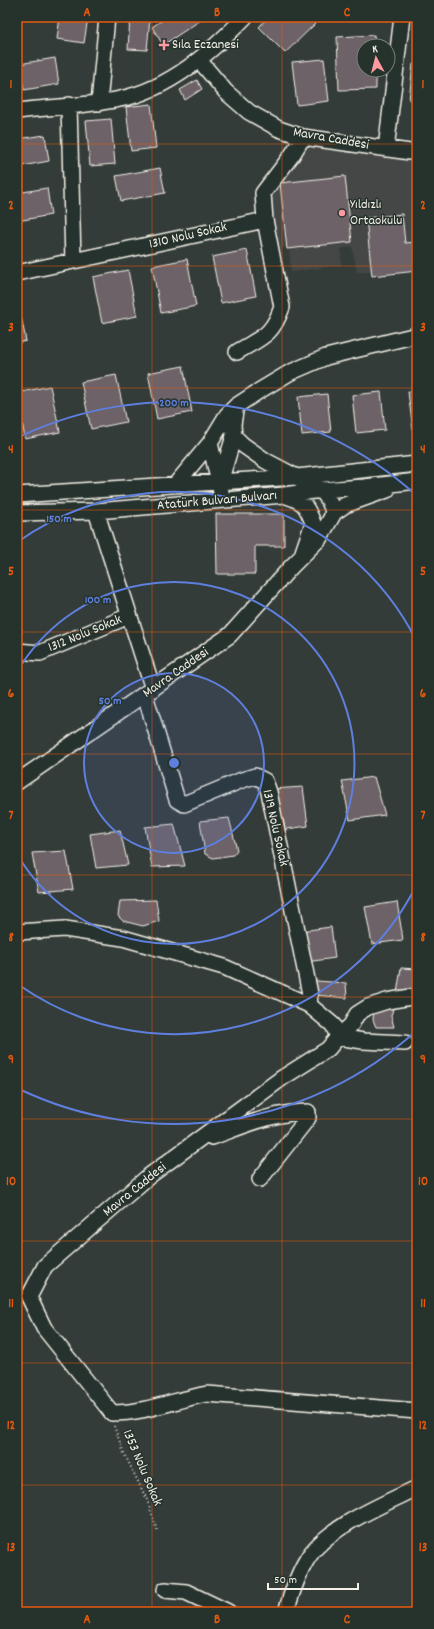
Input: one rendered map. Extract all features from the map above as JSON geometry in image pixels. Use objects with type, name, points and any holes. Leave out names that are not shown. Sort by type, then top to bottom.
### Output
[{"type":"street","points":[[99,103],[107,17]]},
{"type":"street","points":[[17,111],[99,103],[121,99],[150,89],[199,60],[220,44],[246,17]]},
{"type":"street","points":[[386,149],[402,17]]},
{"type":"street","name":"Mavra Caddesi","points":[[199,60],[226,92],[249,112],[279,128],[303,137],[417,153]]},
{"type":"street","points":[[69,105],[73,261]]},
{"type":"street","points":[[237,352],[270,332],[278,319],[282,307],[265,220],[263,193],[292,155],[303,137]]},
{"type":"street","name":"1310 Nolu Sokak","points":[[17,274],[265,220]]},
{"type":"street","points":[[175,485],[210,443],[222,421],[236,406],[289,373],[326,357],[417,335]]},
{"type":"street","points":[[220,482],[234,436],[233,424],[236,406]]},
{"type":"street","points":[[234,436],[257,455],[321,490],[331,506],[334,513],[332,514]]},
{"type":"street","points":[[210,443],[220,482],[222,500]]},
{"type":"street","name":"Atatürk Bulvarı Bulvarı","points":[[17,494],[297,477],[417,464]]},
{"type":"street","name":"Atatürk Bulvarı Bulvarı","points":[[17,513],[96,511],[284,495],[321,490],[364,488],[417,481]]},
{"type":"street","points":[[332,514],[345,505],[377,495],[401,483]]},
{"type":"street","name":"Mavra Caddesi","points":[[284,495],[300,500],[306,508],[313,523],[299,560]]},
{"type":"street","points":[[96,511],[129,616],[149,692]]},
{"type":"street","name":"Mavra Caddesi","points":[[17,782],[230,635],[319,539],[332,514]]},
{"type":"street","name":"1312 Nolu Sokak","points":[[17,651],[40,653],[129,616]]},
{"type":"street","name":"1319 Nolu Sokak","points":[[149,692],[177,800],[184,804],[255,776],[264,781],[269,792],[310,994],[309,1005]]},
{"type":"street","points":[[17,932],[64,929],[123,938],[224,967],[309,1005],[333,1025],[338,1037],[363,1041],[405,1043]]},
{"type":"street","name":"Mavra Caddesi","points":[[112,1413],[44,1328],[29,1296],[45,1266],[150,1176],[198,1142],[282,1078],[328,1049],[351,1025],[357,1014],[387,1001],[417,996]]},
{"type":"street","points":[[198,1142],[265,1118],[293,1112],[308,1112],[308,1118],[298,1133],[260,1179]]},
{"type":"street","points":[[112,1413],[145,1411],[184,1398],[208,1394],[413,1409]]},
{"type":"street","points":[[286,1612],[306,1560],[320,1543],[361,1515],[417,1488]]},
{"type":"street","points":[[166,1590],[186,1592],[228,1612]]},
{"type":"path","name":"1353 Nolu Sokak","points":[[112,1413],[115,1432],[147,1500],[157,1530]]},
{"type":"shaded area","name":"Yıldızlı Ortaokulu","points":[[376,145],[417,153],[417,267],[357,272],[352,246],[341,249],[341,265],[291,272],[289,247],[274,249],[261,179],[293,148]]},
{"type":"building","points":[[60,17],[88,17],[84,43],[57,39]]},
{"type":"building","points":[[130,17],[150,17],[147,50],[128,49]]},
{"type":"building","points":[[167,17],[204,18],[163,45],[152,27]]},
{"type":"building","points":[[268,17],[308,17],[315,24],[285,53],[259,27]]},
{"type":"building","points":[[374,35],[374,38],[356,38],[356,78],[376,78],[376,89],[339,90],[337,37]]},
{"type":"building","points":[[55,58],[59,84],[24,90],[19,64]]},
{"type":"building","points":[[324,59],[329,101],[297,105],[292,62]]},
{"type":"building","points":[[413,64],[417,65],[417,101],[409,100]]},
{"type":"building","points":[[197,80],[202,89],[185,100],[180,90]]},
{"type":"building","points":[[151,104],[156,148],[131,151],[126,107]]},
{"type":"building","points":[[111,119],[115,164],[90,166],[86,121]]},
{"type":"building","points":[[45,135],[49,161],[17,167],[17,139]]},
{"type":"building","points":[[160,168],[165,193],[121,201],[116,176]]},
{"type":"building","points":[[345,176],[352,242],[287,249],[280,183]]},
{"type":"building","points":[[47,188],[51,215],[17,221],[17,193]]},
{"type":"building","points":[[402,214],[405,243],[417,242],[417,271],[372,276],[366,218]]},
{"type":"building","points":[[247,250],[256,296],[221,303],[212,257]]},
{"type":"building","points":[[187,259],[196,306],[161,313],[152,266]]},
{"type":"building","points":[[128,270],[137,316],[102,323],[93,277]]},
{"type":"building","points":[[17,296],[26,341],[17,343]]},
{"type":"building","points":[[183,366],[192,412],[157,419],[148,373]]},
{"type":"building","points":[[116,375],[126,422],[91,429],[81,382]]},
{"type":"building","points":[[50,386],[60,432],[25,439],[17,393]]},
{"type":"building","points":[[417,391],[417,430],[413,430],[408,392]]},
{"type":"building","points":[[381,392],[385,430],[356,433],[352,395]]},
{"type":"building","points":[[327,394],[331,432],[302,435],[298,397]]},
{"type":"building","points":[[216,514],[284,514],[284,546],[255,546],[255,574],[217,574]]},
{"type":"building","points":[[374,777],[385,815],[350,820],[342,781]]},
{"type":"building","points":[[303,787],[308,826],[280,830],[273,789]]},
{"type":"building","points":[[229,818],[237,850],[233,855],[213,858],[205,854],[200,821]]},
{"type":"building","points":[[174,824],[185,866],[152,867],[145,827]]},
{"type":"building","points":[[120,830],[128,865],[96,868],[90,834]]},
{"type":"building","points":[[66,851],[73,889],[39,892],[32,853]]},
{"type":"building","points":[[156,900],[159,921],[143,926],[123,921],[118,916],[120,901]]},
{"type":"building","points":[[397,902],[403,940],[372,944],[365,907]]},
{"type":"building","points":[[331,927],[335,958],[306,962],[300,931]]},
{"type":"building","points":[[401,968],[417,969],[417,989],[397,993]]},
{"type":"building","points":[[316,981],[346,983],[347,998],[314,995],[313,984]]},
{"type":"building","points":[[394,1005],[391,1016],[394,1027],[376,1027],[373,1020],[374,1008]]},
{"type":"place","name":"Sıla Eczanesi","points":[[164,45]]},
{"type":"place","name":"Yıldızlı Ortaokulu","points":[[342,213]]}]
